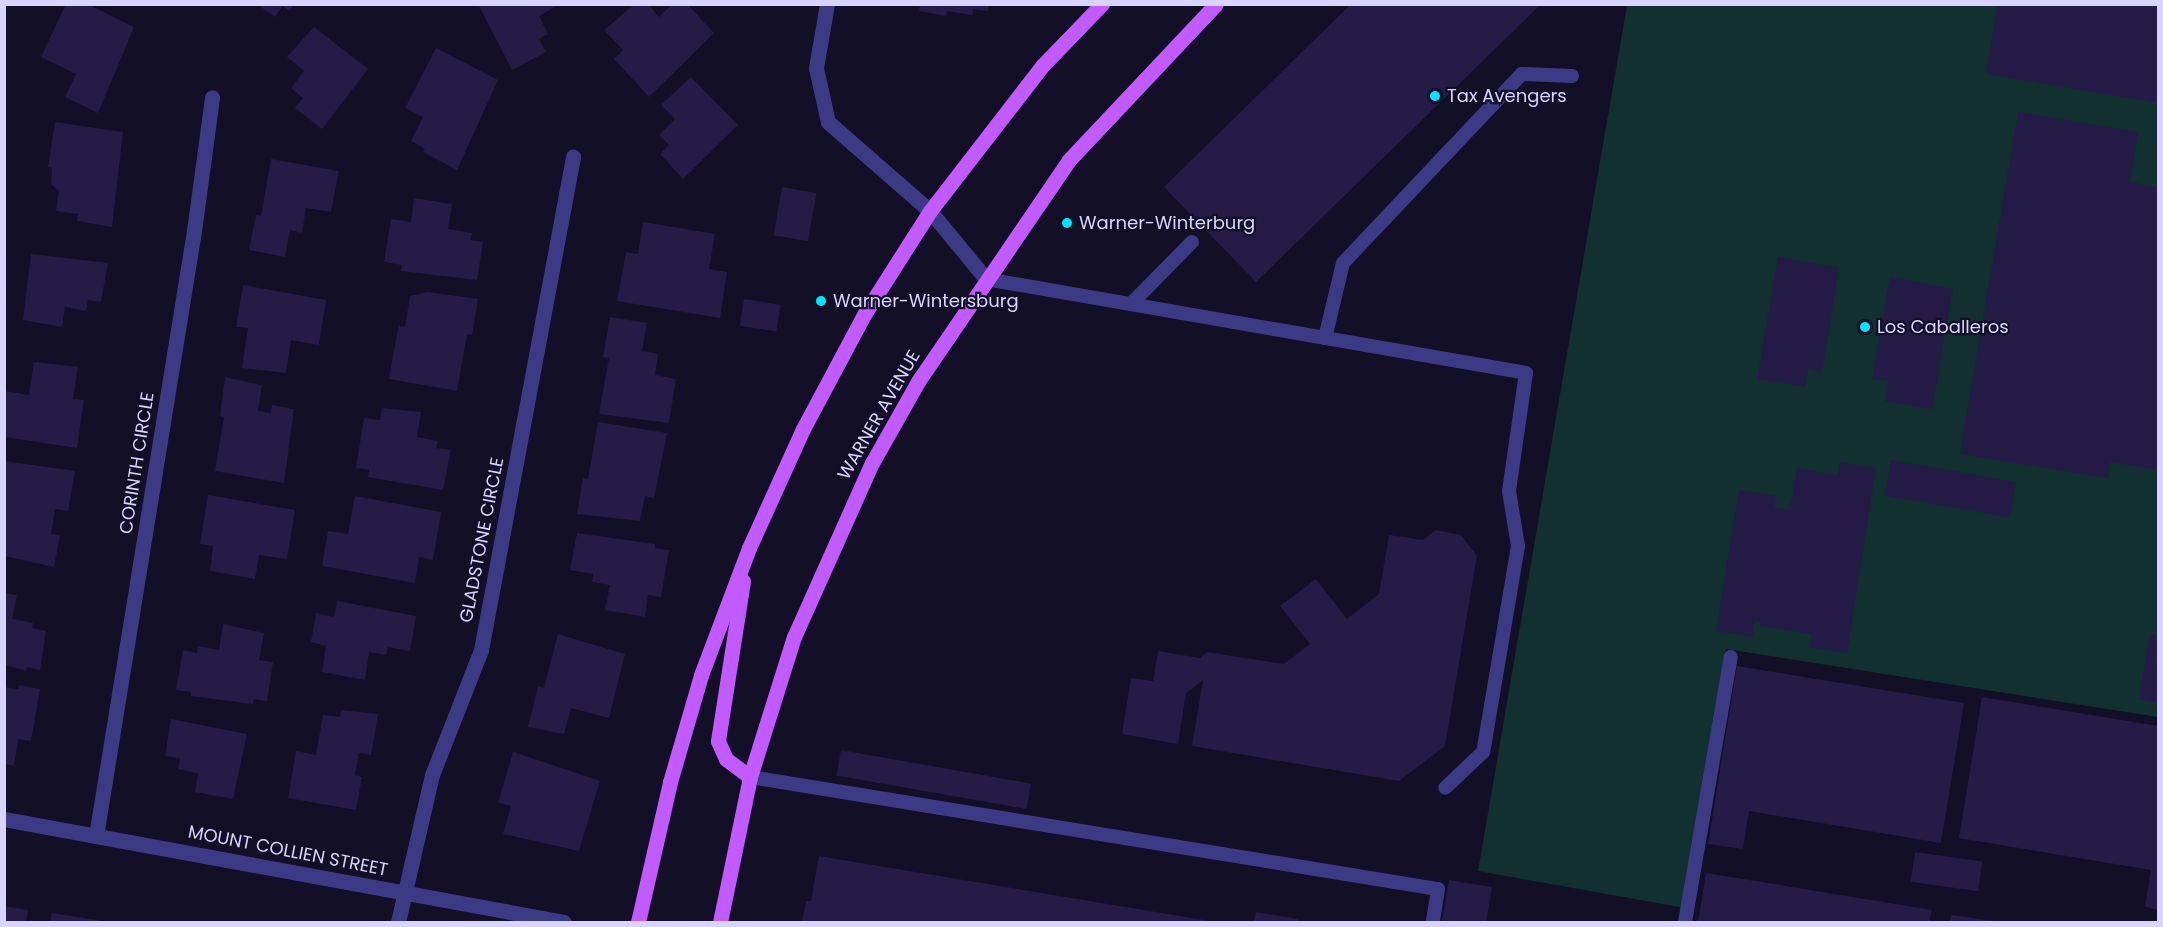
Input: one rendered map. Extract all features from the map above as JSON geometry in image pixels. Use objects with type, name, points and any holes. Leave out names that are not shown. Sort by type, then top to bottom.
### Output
[{"type":"main road","points":[[638,922],[670,782],[701,675],[749,548],[802,429],[865,312],[930,211],[1042,65],[1102,4]]},
{"type":"main road","name":"WARNER AVENUE","points":[[720,922],[750,777],[794,637],[854,498],[919,380],[1069,160],[1216,4]]},
{"type":"main road","points":[[749,548],[718,741],[726,759],[750,777]]},
{"type":"street","points":[[827,4],[816,68],[828,122],[930,211],[986,279]]},
{"type":"street","name":"CORINTH CIRCLE","points":[[96,836],[194,231],[212,97]]},
{"type":"street","name":"GLADSTONE CIRCLE","points":[[399,922],[432,775],[481,650],[573,157]]},
{"type":"street","name":"MOUNT COLLIEN STREET","points":[[4,819],[564,922]]},
{"type":"lane","points":[[1325,338],[1343,263],[1522,74],[1572,76]]},
{"type":"lane","points":[[1131,304],[1192,242]]},
{"type":"lane","points":[[986,279],[1526,373],[1509,491],[1518,546],[1483,752],[1445,788]]},
{"type":"lane","points":[[1685,922],[1731,657]]},
{"type":"lane","points":[[750,777],[1438,890],[1433,922]]},
{"type":"green space","name":"Los Caballeros","points":[[1627,5],[2158,5],[2158,717],[1726,649],[1685,908],[1478,871]]},
{"type":"building","points":[[66,4],[87,4],[134,27],[98,113],[65,97],[76,74],[41,57]]},
{"type":"building","points":[[294,4],[289,11],[283,6],[275,17],[258,5]]},
{"type":"building","points":[[478,4],[560,4],[539,16],[548,34],[539,39],[546,52],[512,70]]},
{"type":"building","points":[[635,4],[648,4],[659,17],[672,4],[687,4],[714,33],[649,97],[614,59],[623,50],[604,30]]},
{"type":"building","points":[[920,4],[989,4],[988,11],[973,9],[972,15],[947,11],[946,16],[919,11]]},
{"type":"building","points":[[1351,4],[1539,6],[1256,282],[1164,187]]},
{"type":"building","points":[[1998,4],[2158,4],[2158,103],[1986,74]]},
{"type":"building","points":[[314,27],[368,69],[322,129],[295,108],[303,98],[291,88],[304,71],[287,57]]},
{"type":"building","points":[[436,48],[498,80],[457,170],[423,152],[425,149],[411,141],[423,117],[405,108]]},
{"type":"building","points":[[691,77],[738,125],[683,179],[660,154],[669,145],[659,135],[675,119],[661,105]]},
{"type":"building","points":[[2018,112],[2138,132],[2130,182],[2158,187],[2158,470],[2110,462],[2108,478],[1960,454]]},
{"type":"building","points":[[55,122],[123,132],[112,227],[77,221],[78,214],[56,211],[59,191],[51,184],[52,168],[48,167]]},
{"type":"building","points":[[271,159],[339,171],[331,212],[306,208],[302,233],[290,230],[285,257],[249,250],[256,215],[261,216]]},
{"type":"building","points":[[782,187],[816,193],[808,241],[773,235]]},
{"type":"building","points":[[414,198],[452,204],[448,229],[472,233],[470,240],[483,242],[477,280],[401,271],[402,265],[384,262],[391,219],[411,222]]},
{"type":"building","points":[[643,222],[715,234],[709,269],[727,272],[720,318],[617,301],[626,252],[638,254]]},
{"type":"building","points":[[31,254],[108,263],[101,302],[88,300],[86,311],[65,307],[62,327],[23,320]]},
{"type":"building","points":[[1778,257],[1839,268],[1822,372],[1808,369],[1805,387],[1757,379]]},
{"type":"building","points":[[1890,277],[1953,289],[1932,409],[1885,401],[1889,381],[1872,379]]},
{"type":"building","points":[[243,285],[326,300],[319,345],[291,340],[286,373],[242,368],[248,328],[236,327]]},
{"type":"building","points":[[428,292],[478,299],[472,335],[467,334],[457,391],[389,379],[399,326],[405,327],[410,296]]},
{"type":"building","points":[[744,299],[781,305],[776,331],[740,326]]},
{"type":"building","points":[[610,317],[647,323],[642,351],[658,354],[655,375],[676,379],[669,423],[599,414],[609,358],[603,357]]},
{"type":"building","points":[[34,362],[78,367],[73,399],[84,400],[77,448],[4,437],[4,391],[29,395]]},
{"type":"building","points":[[225,377],[262,385],[258,411],[271,413],[272,405],[294,409],[284,483],[215,471],[224,417],[220,416]]},
{"type":"building","points":[[382,408],[421,412],[417,437],[438,441],[436,448],[451,450],[443,490],[368,477],[369,470],[356,468],[364,418],[380,420]]},
{"type":"building","points":[[598,422],[667,433],[654,498],[645,496],[640,521],[577,514],[583,478],[588,479]]},
{"type":"building","points":[[1891,460],[2016,482],[2010,518],[1885,495]]},
{"type":"building","points":[[4,461],[75,471],[68,511],[55,509],[51,534],[60,535],[54,567],[4,556]]},
{"type":"building","points":[[1840,462],[1876,468],[1847,653],[1810,647],[1812,634],[1760,626],[1761,622],[1755,621],[1752,637],[1716,631],[1739,490],[1776,496],[1774,508],[1790,510],[1797,468],[1838,475]]},
{"type":"building","points":[[208,495],[295,510],[287,559],[259,555],[255,579],[210,571],[213,546],[200,544]]},
{"type":"building","points":[[355,496],[441,512],[433,560],[419,557],[415,583],[322,566],[328,531],[348,534]]},
{"type":"building","points":[[1436,530],[1461,535],[1477,556],[1445,746],[1399,781],[1192,746],[1203,680],[1186,693],[1178,744],[1122,734],[1131,678],[1153,681],[1158,651],[1200,658],[1207,652],[1284,664],[1310,644],[1280,606],[1316,579],[1347,619],[1379,594],[1389,535],[1423,540]]},
{"type":"building","points":[[577,533],[655,544],[655,548],[669,550],[661,597],[648,595],[645,617],[605,610],[610,585],[592,582],[593,574],[570,570]]},
{"type":"building","points":[[4,593],[17,595],[12,619],[33,623],[32,628],[46,631],[40,670],[27,667],[26,671],[6,665],[4,669]]},
{"type":"building","points":[[337,601],[416,616],[410,651],[388,647],[386,655],[369,652],[365,680],[322,672],[326,646],[311,642],[316,613],[334,617]]},
{"type":"building","points":[[223,624],[264,633],[259,660],[273,662],[267,701],[254,699],[253,704],[191,696],[191,692],[176,690],[183,650],[197,653],[198,646],[219,650]]},
{"type":"building","points":[[2150,633],[2158,635],[2158,703],[2139,699]]},
{"type":"building","points":[[558,634],[625,654],[609,718],[571,708],[564,734],[528,727],[538,686],[544,688]]},
{"type":"building","points":[[1737,666],[1964,703],[1941,843],[1749,811],[1743,849],[1708,844]]},
{"type":"building","points":[[19,685],[40,689],[31,741],[18,739],[14,766],[4,764],[4,687],[18,689]]},
{"type":"building","points":[[1982,697],[2158,726],[2158,910],[2145,907],[2151,870],[1959,838]]},
{"type":"building","points":[[341,710],[378,714],[371,755],[359,753],[355,775],[362,777],[356,810],[288,798],[296,751],[316,755],[323,715],[340,717]]},
{"type":"building","points":[[171,719],[247,734],[233,799],[195,792],[198,773],[178,769],[180,758],[165,756]]},
{"type":"building","points":[[841,750],[1031,784],[1027,809],[836,776]]},
{"type":"building","points":[[513,752],[600,781],[579,851],[503,834],[511,806],[498,803]]},
{"type":"building","points":[[1915,852],[1982,861],[1978,891],[1911,882]]},
{"type":"building","points":[[819,856],[1210,922],[802,922],[806,901],[811,901]]},
{"type":"building","points":[[1706,873],[1932,910],[1929,922],[1698,922]]},
{"type":"building","points":[[1449,880],[1492,887],[1486,922],[1442,922]]},
{"type":"building","points":[[4,906],[28,910],[26,922],[4,922]]},
{"type":"building","points":[[1256,912],[1298,919],[1297,922],[1254,922]]},
{"type":"building","points":[[52,913],[103,921],[103,922],[50,922]]},
{"type":"building","points":[[1951,915],[1993,921],[1993,922],[1950,922]]},
{"type":"place","name":"Tax Avengers","points":[[1435,96]]},
{"type":"place","name":"Warner-Winterburg","points":[[1067,223]]},
{"type":"place","name":"Warner-Wintersburg","points":[[821,301]]},
{"type":"place","name":"Los Caballeros","points":[[1865,327]]}]
